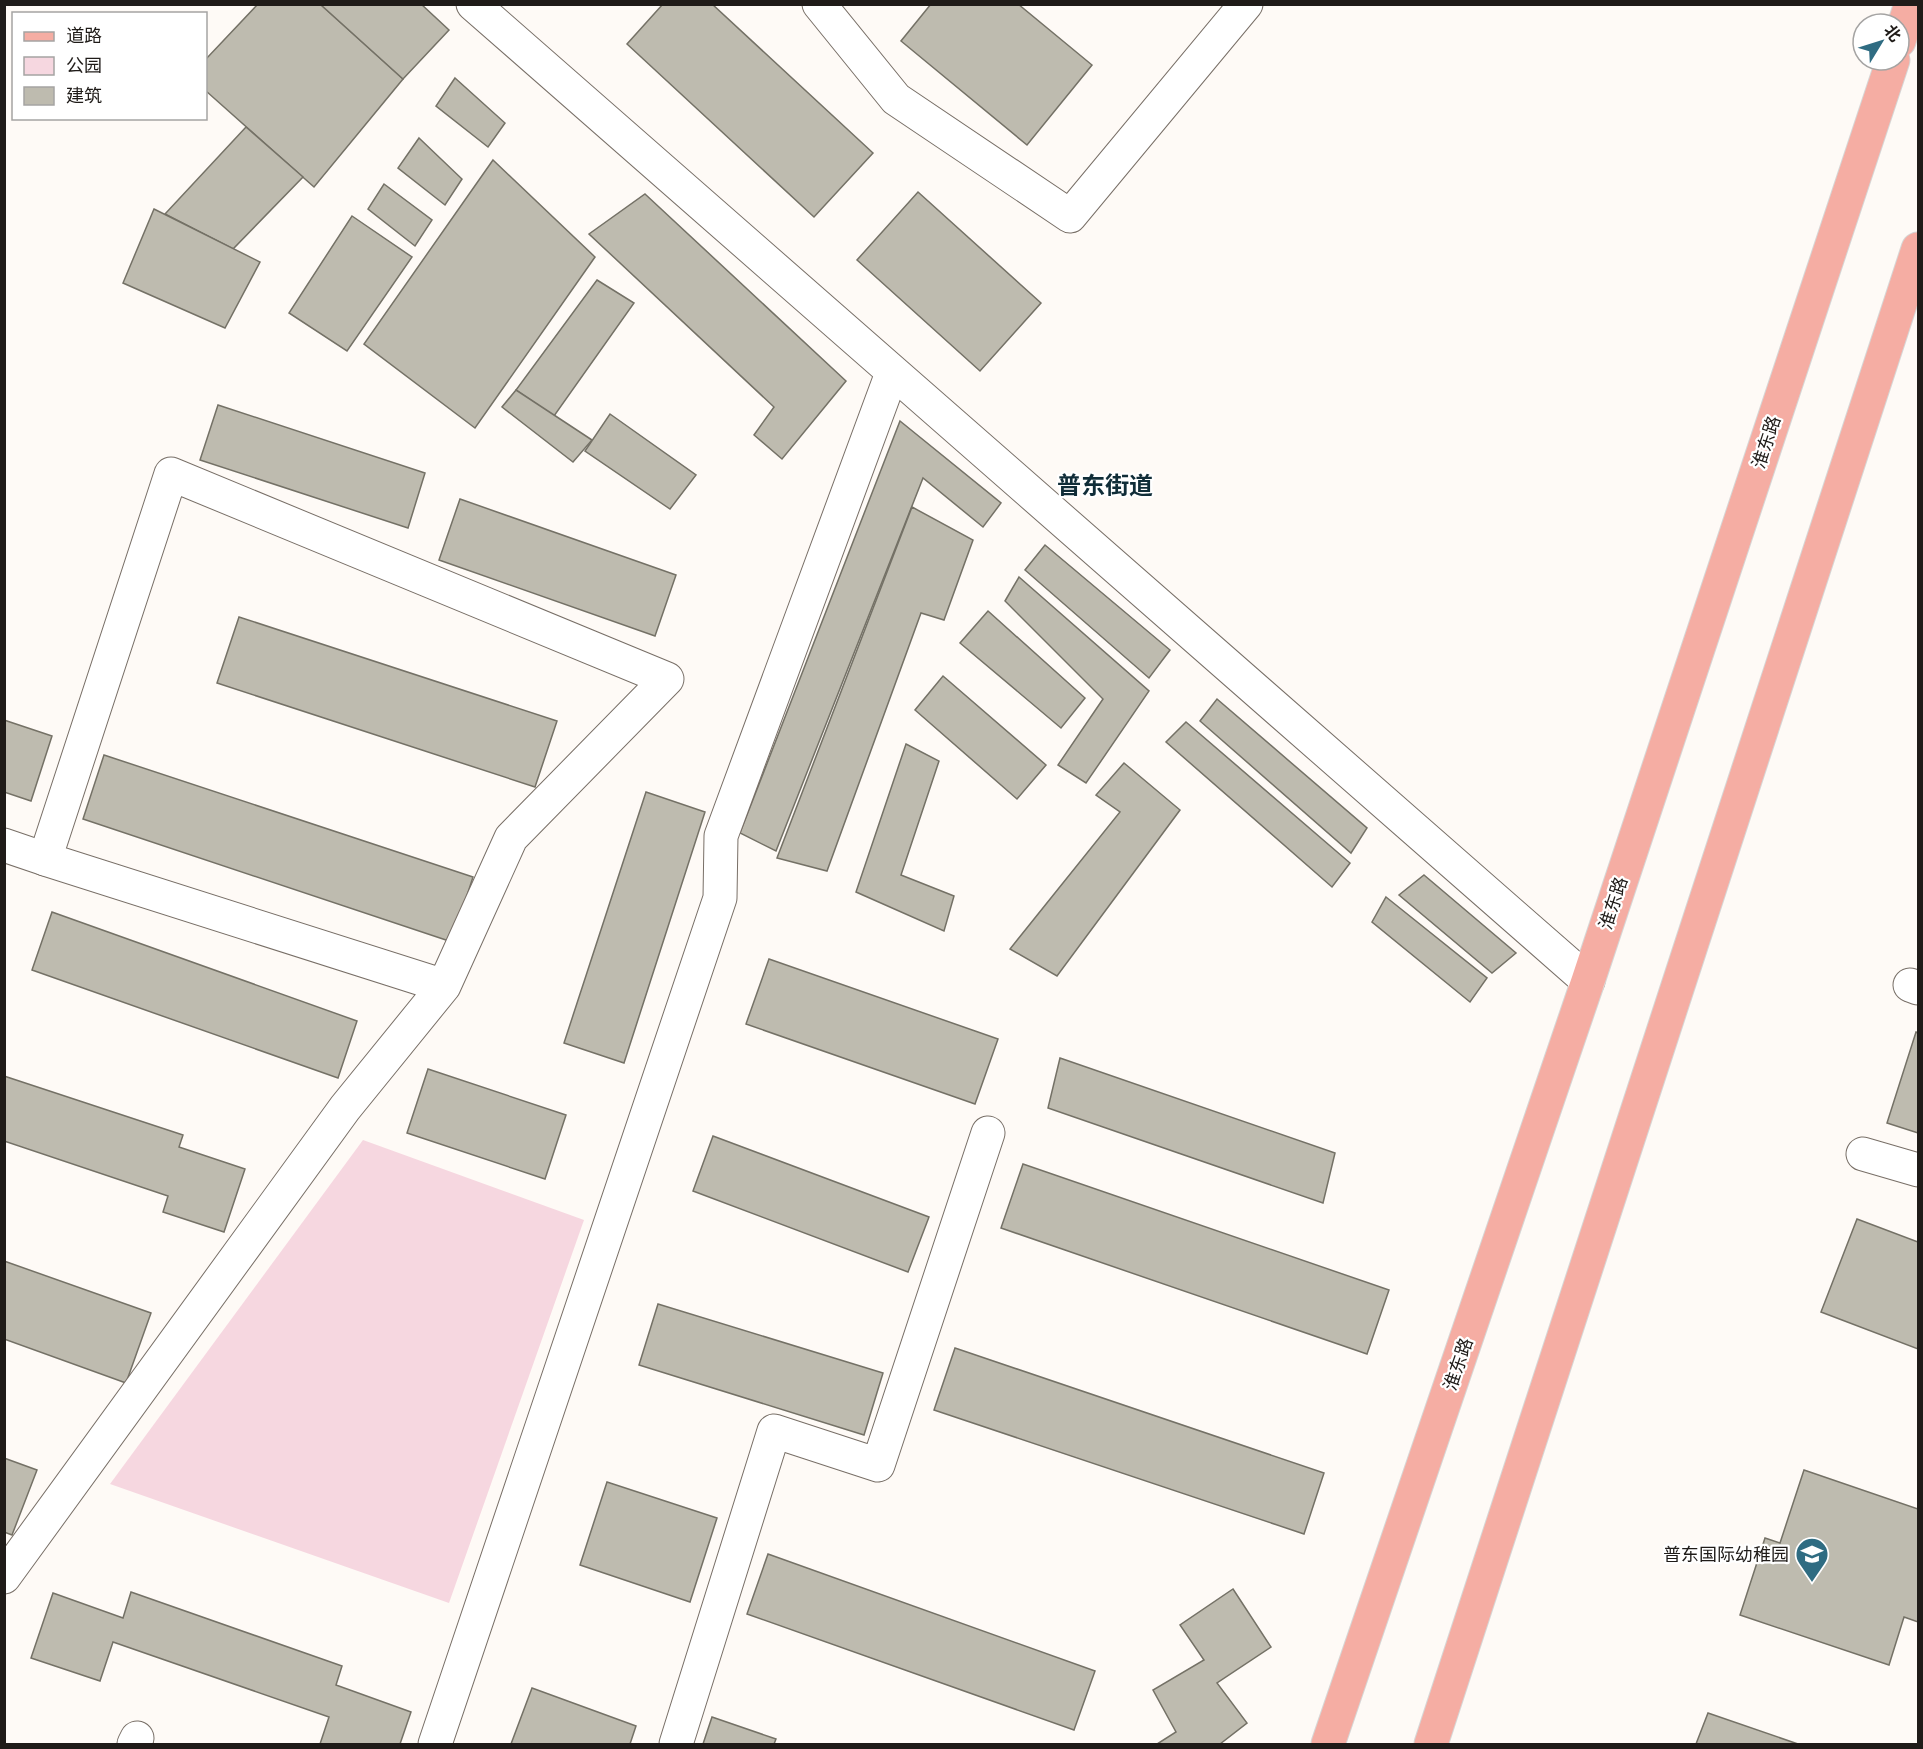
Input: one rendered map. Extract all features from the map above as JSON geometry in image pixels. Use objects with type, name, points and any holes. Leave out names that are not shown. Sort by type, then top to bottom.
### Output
[{"type":"main road","name":"淮东路","points":[[1328,1744],[1588,981],[1889,72]]},
{"type":"main road","points":[[1431,1744],[1918,249]]},
{"type":"street","points":[[472,4],[1588,981]]},
{"type":"street","points":[[819,4],[896,99],[1070,216],[1246,4]]},
{"type":"street","points":[[435,1744],[720,898],[721,836],[892,373]]},
{"type":"street","points":[[4,1577],[345,1108],[444,986],[511,838],[667,679],[171,474],[45,859]]},
{"type":"street","points":[[4,846],[444,986]]},
{"type":"street","points":[[676,1744],[774,1431],[878,1465],[988,1133]]},
{"type":"street","points":[[1863,1154],[1918,1170]]},
{"type":"green space","points":[[363,1140],[584,1220],[449,1603],[110,1484]]},
{"type":"building","points":[[258,4],[320,4],[403,79],[314,187],[207,92],[207,58]]},
{"type":"building","points":[[320,4],[421,4],[449,30],[403,79]]},
{"type":"building","points":[[663,4],[712,4],[873,153],[814,217],[627,44]]},
{"type":"building","points":[[931,4],[1018,4],[1092,65],[1027,145],[901,41]]},
{"type":"building","points":[[455,78],[505,123],[488,147],[436,106]]},
{"type":"building","points":[[246,127],[303,177],[233,249],[165,214]]},
{"type":"building","points":[[419,138],[462,179],[445,205],[398,168]]},
{"type":"building","points":[[493,160],[595,257],[475,428],[364,344]]},
{"type":"building","points":[[384,184],[432,220],[415,246],[368,209]]},
{"type":"building","points":[[918,192],[1041,303],[980,371],[857,260]]},
{"type":"building","points":[[645,194],[846,381],[782,459],[754,435],[774,407],[589,234]]},
{"type":"building","points":[[154,209],[260,262],[225,328],[123,283]]},
{"type":"building","points":[[352,216],[412,257],[347,351],[289,313]]},
{"type":"building","points":[[597,280],[634,303],[554,416],[516,390]]},
{"type":"building","points":[[516,390],[592,440],[573,462],[502,407]]},
{"type":"building","points":[[218,405],[425,473],[408,528],[200,460]]},
{"type":"building","points":[[610,414],[696,475],[670,509],[585,451]]},
{"type":"building","points":[[900,421],[1001,503],[983,527],[923,478],[776,851],[740,833]]},
{"type":"building","points":[[460,499],[676,575],[655,636],[439,560]]},
{"type":"building","points":[[912,507],[973,540],[944,620],[921,613],[827,871],[777,858]]},
{"type":"building","points":[[1045,545],[1170,650],[1149,678],[1025,570]]},
{"type":"building","points":[[1019,577],[1149,691],[1086,783],[1058,765],[1103,699],[1005,601]]},
{"type":"building","points":[[988,611],[1085,698],[1061,728],[960,643]]},
{"type":"building","points":[[239,617],[557,721],[535,787],[217,683]]},
{"type":"building","points":[[943,676],[1046,765],[1017,799],[915,710]]},
{"type":"building","points":[[1217,699],[1367,828],[1351,853],[1200,721]]},
{"type":"building","points":[[4,720],[52,736],[31,801],[4,792]]},
{"type":"building","points":[[1186,722],[1350,863],[1332,887],[1166,742]]},
{"type":"building","points":[[906,744],[939,761],[901,875],[954,896],[944,931],[856,892]]},
{"type":"building","points":[[104,755],[473,877],[452,942],[83,819]]},
{"type":"building","points":[[1124,763],[1180,810],[1057,976],[1010,949],[1120,812],[1096,795]]},
{"type":"building","points":[[646,792],[705,812],[624,1063],[564,1043]]},
{"type":"building","points":[[1424,875],[1516,953],[1492,973],[1399,895]]},
{"type":"building","points":[[1386,897],[1487,978],[1470,1002],[1372,922]]},
{"type":"building","points":[[52,912],[357,1021],[338,1078],[32,970]]},
{"type":"building","points":[[769,959],[998,1039],[975,1104],[746,1024]]},
{"type":"building","points":[[1916,1032],[1918,1033],[1918,1133],[1887,1123]]},
{"type":"building","points":[[1060,1058],[1335,1153],[1323,1203],[1048,1108]]},
{"type":"building","points":[[428,1069],[566,1115],[545,1179],[407,1133]]},
{"type":"building","points":[[4,1076],[183,1135],[179,1147],[245,1169],[224,1232],[163,1212],[168,1196],[4,1141]]},
{"type":"building","points":[[713,1136],[929,1217],[908,1272],[693,1191]]},
{"type":"building","points":[[1023,1164],[1389,1290],[1367,1354],[1001,1228]]},
{"type":"building","points":[[1857,1219],[1918,1242],[1918,1349],[1821,1312]]},
{"type":"building","points":[[4,1261],[151,1313],[126,1383],[4,1339]]},
{"type":"building","points":[[658,1304],[883,1373],[864,1435],[639,1365]]},
{"type":"building","points":[[955,1348],[1324,1473],[1304,1534],[934,1410]]},
{"type":"building","points":[[4,1458],[37,1470],[12,1535],[4,1532]]},
{"type":"building","points":[[1804,1470],[1918,1509],[1918,1622],[1904,1617],[1889,1665],[1740,1615],[1765,1538],[1780,1543]]},
{"type":"building","points":[[607,1482],[717,1518],[690,1602],[580,1565]]},
{"type":"building","points":[[768,1554],[1095,1671],[1074,1730],[747,1614]]},
{"type":"building","points":[[1233,1589],[1271,1647],[1217,1683],[1247,1723],[1220,1744],[1157,1744],[1176,1732],[1153,1690],[1204,1660],[1180,1625]]},
{"type":"building","points":[[131,1592],[342,1666],[336,1685],[411,1712],[400,1744],[320,1744],[329,1717],[113,1642],[100,1681],[31,1658],[53,1593],[123,1618]]},
{"type":"building","points":[[532,1688],[636,1726],[630,1744],[511,1744]]},
{"type":"building","points":[[1708,1713],[1798,1744],[1696,1744]]},
{"type":"building","points":[[712,1717],[776,1739],[774,1744],[703,1744]]},
{"type":"place","name":"普东国际幼稚园","points":[[1812,1583]]},
{"type":"district","name":"普东街道","points":[[1105,486]]}]
